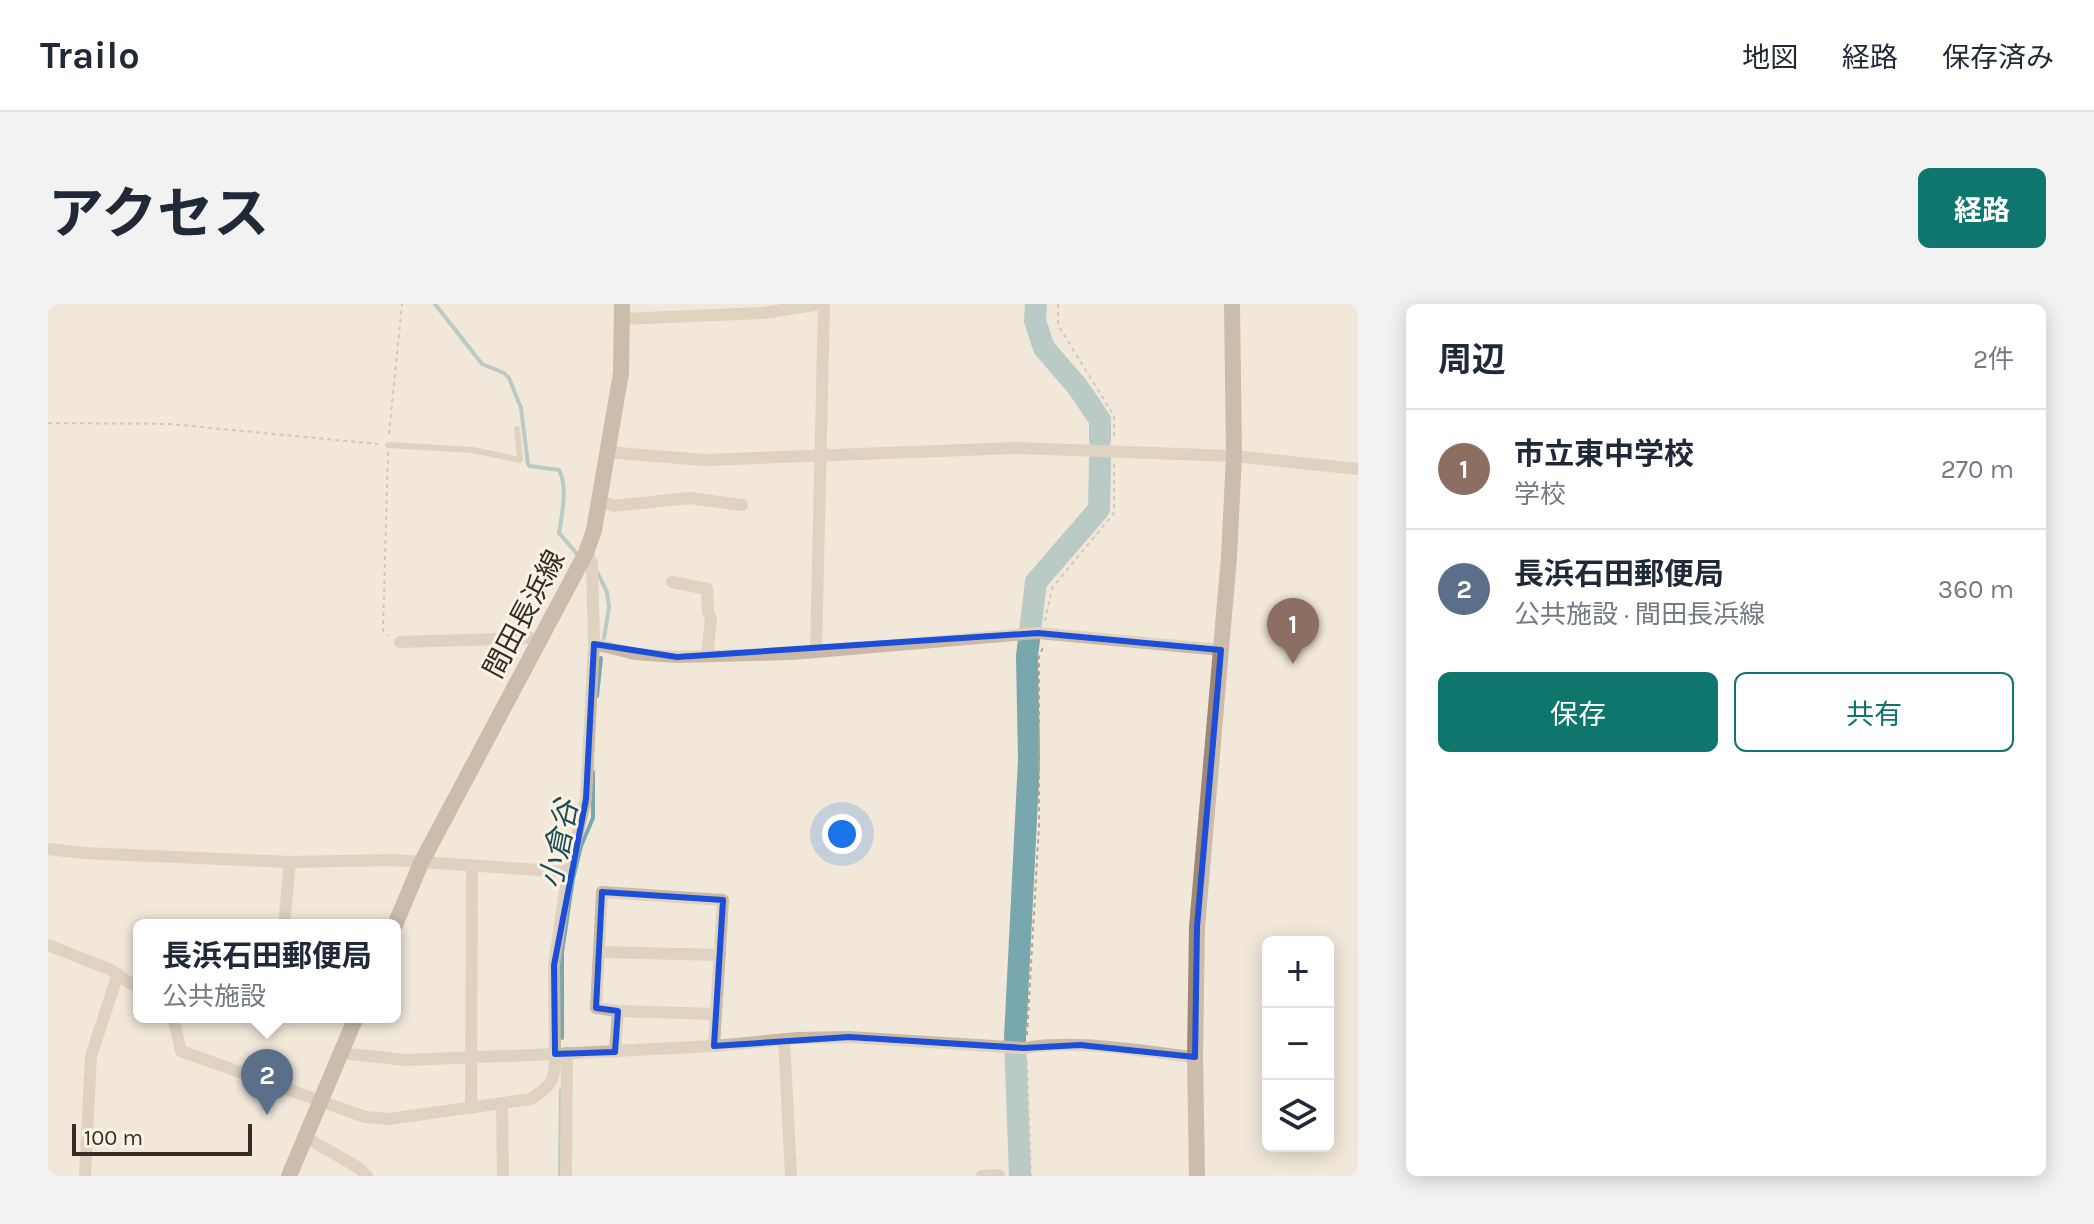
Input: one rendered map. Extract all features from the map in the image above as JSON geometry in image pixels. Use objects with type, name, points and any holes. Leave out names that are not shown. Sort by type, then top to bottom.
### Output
[{"type":"street","points":[[622,312],[763,313],[822,304],[822,455],[816,652]]},
{"type":"street","points":[[1197,1176],[1197,927],[1229,557],[1234,456],[1232,304]]},
{"type":"street","name":"間田長浜線","points":[[398,919],[421,863],[586,553],[594,530],[621,373],[622,312]]},
{"type":"street","points":[[606,452],[704,460],[1016,448],[1114,450],[1234,456],[1358,469]]},
{"type":"street","points":[[599,500],[613,506],[689,498],[742,505]]},
{"type":"street","points":[[566,1176],[554,965],[568,872],[586,799],[594,644],[592,563],[586,553]]},
{"type":"street","points":[[672,582],[707,589],[711,619],[707,656]]},
{"type":"street","points":[[594,644],[635,654],[707,656],[816,652],[1021,633],[1221,650]]},
{"type":"street","points":[[400,642],[531,638],[539,641]]},
{"type":"street","points":[[48,849],[290,862],[392,860],[568,872]]},
{"type":"street","points":[[285,919],[290,862]]},
{"type":"street","points":[[471,1108],[472,866]]},
{"type":"street","points":[[714,1046],[720,955],[723,900],[602,892],[596,1008],[716,1014]]},
{"type":"street","points":[[48,945],[118,974],[133,985]]},
{"type":"street","points":[[599,952],[720,955]]},
{"type":"street","points":[[85,1176],[91,1056],[118,974]]},
{"type":"street","points":[[615,1052],[618,1011]]},
{"type":"street","points":[[174,1023],[181,1051],[365,1117],[389,1119],[531,1099],[548,1088],[555,1077],[561,1054]]},
{"type":"street","points":[[289,1176],[353,1023]]},
{"type":"street","points":[[340,1053],[406,1060],[615,1052],[849,1037],[1006,1048],[1043,1044],[1080,1045],[1195,1057]]},
{"type":"street","points":[[784,1039],[791,1176]]},
{"type":"street","points":[[502,1103],[503,1176]]},
{"type":"street","points":[[305,1137],[359,1168],[367,1176]]},
{"type":"street","points":[[982,1176],[999,1175]]},
{"type":"lane","points":[[388,445],[473,450],[520,460],[517,429]]},
{"type":"path","points":[[400,642],[383,630],[388,445],[402,304]]},
{"type":"path","points":[[1031,1176],[1025,1048],[1039,825],[1039,657],[1052,588],[1114,513],[1114,416],[1058,325],[1058,304]]},
{"type":"path","points":[[48,423],[170,424],[388,445]]},
{"type":"highlighted area","points":[[1038,633],[1221,650],[1197,927],[1195,1057],[1080,1045],[1024,1048],[849,1037],[714,1046],[723,900],[602,892],[596,1008],[618,1011],[615,1052],[555,1054],[554,965],[586,799],[594,644],[677,657]]},
{"type":"waterway","name":"小倉谷","points":[[435,304],[482,364],[509,378],[521,408],[528,464],[559,470],[562,477],[564,501],[559,533],[577,554]]},
{"type":"waterway","points":[[1036,304],[1035,321],[1044,348],[1077,386],[1100,420],[1100,440]]},
{"type":"waterway","points":[[1020,1176],[1015,1038],[1029,760],[1027,656],[1036,582],[1099,509],[1100,460]]},
{"type":"waterway","name":"小倉谷","points":[[597,572],[607,592],[609,607],[604,638]]},
{"type":"waterway","name":"小倉谷","points":[[597,696],[601,658]]},
{"type":"waterway","name":"小倉谷","points":[[562,1038],[562,952],[573,879],[581,846],[593,818],[593,772]]},
{"type":"waterway","name":"小倉谷","points":[[560,1176],[561,1090]]},
{"type":"place","name":"市立東中学校","points":[[1293,664]]},
{"type":"place","name":"長浜石田郵便局","points":[[267,1115]]}]
